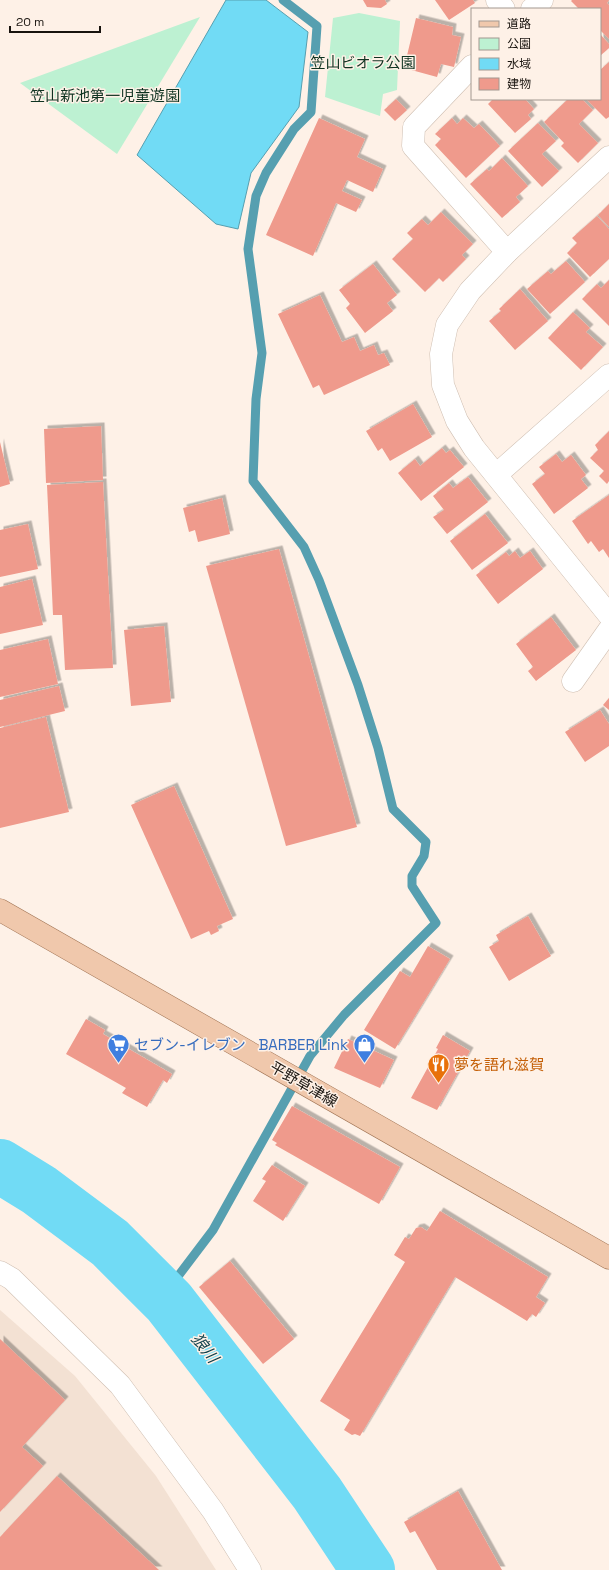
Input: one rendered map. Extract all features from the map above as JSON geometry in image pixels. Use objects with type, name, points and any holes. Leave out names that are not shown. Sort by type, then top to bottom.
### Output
[{"type":"main road","name":"平野草津線","points":[[0,910],[609,1258]]},
{"type":"street","points":[[497,0],[503,8]]},
{"type":"street","points":[[533,8],[542,0]]},
{"type":"street","points":[[471,67],[414,127],[413,146],[507,252]]},
{"type":"street","points":[[609,158],[507,252],[470,291],[447,325],[441,354],[444,385],[456,421],[474,448],[609,615]]},
{"type":"street","points":[[496,475],[609,375]]},
{"type":"street","points":[[573,681],[609,630]]},
{"type":"street","points":[[0,1272],[12,1279],[120,1385],[213,1511],[250,1570]]},
{"type":"shaded area","points":[[0,1310],[75,1376],[156,1476],[216,1570],[0,1570]]},
{"type":"green space","name":"笠山ビオラ公園","points":[[359,13],[400,21],[397,90],[383,94],[380,116],[325,97],[333,18]]},
{"type":"green space","name":"笠山新池第一児童遊園","points":[[200,17],[117,154],[20,83]]},
{"type":"water","points":[[226,0],[266,0],[308,32],[299,107],[251,173],[238,229],[216,224],[137,155]]},
{"type":"building","points":[[363,0],[385,0],[387,4],[381,8],[367,7]]},
{"type":"building","points":[[435,0],[473,0],[475,3],[449,20]]},
{"type":"building","points":[[609,0],[607,3],[609,5],[609,39],[601,31],[601,8],[578,8],[571,1]]},
{"type":"building","points":[[416,18],[453,27],[452,35],[461,37],[454,67],[441,64],[437,77],[404,68]]},
{"type":"building","points":[[601,35],[609,44],[609,48],[601,55]]},
{"type":"building","points":[[609,62],[609,117],[606,119],[587,100],[601,100],[601,69]]},
{"type":"building","points":[[396,99],[407,110],[395,121],[384,110]]},
{"type":"building","points":[[492,100],[526,100],[534,109],[528,115],[531,119],[515,133],[488,104]]},
{"type":"building","points":[[567,100],[583,100],[593,110],[579,124],[598,143],[578,163],[561,146],[564,143],[544,122]]},
{"type":"building","points":[[319,118],[365,139],[357,157],[383,169],[373,192],[347,180],[342,191],[362,200],[356,212],[336,203],[313,256],[266,235]]},
{"type":"building","points":[[452,118],[457,124],[463,118],[474,128],[479,124],[500,146],[466,178],[435,145],[441,139],[435,134]]},
{"type":"building","points":[[538,123],[556,141],[542,154],[559,171],[542,187],[508,151]]},
{"type":"building","points":[[502,158],[528,186],[516,197],[520,202],[502,218],[470,184],[487,169],[489,171]]},
{"type":"building","points":[[609,204],[609,227],[598,215]]},
{"type":"building","points":[[441,212],[473,244],[462,255],[466,259],[443,282],[439,278],[425,292],[392,259],[413,239],[407,233],[422,219],[428,225]]},
{"type":"building","points":[[597,216],[609,229],[609,259],[590,277],[567,253],[577,243],[572,238]]},
{"type":"building","points":[[566,261],[585,282],[550,314],[527,289],[548,271],[551,274]]},
{"type":"building","points":[[373,264],[397,295],[387,303],[393,311],[365,333],[346,308],[350,304],[339,290]]},
{"type":"building","points":[[609,280],[609,326],[582,299],[597,284],[601,288]]},
{"type":"building","points":[[520,289],[548,321],[515,350],[489,321],[501,311],[499,309]]},
{"type":"building","points":[[320,295],[342,342],[354,337],[360,351],[374,345],[378,355],[384,353],[390,365],[324,395],[319,385],[313,388],[278,314]]},
{"type":"building","points":[[573,312],[590,328],[586,332],[603,347],[581,370],[548,338]]},
{"type":"building","points":[[413,404],[432,437],[390,461],[382,448],[378,451],[366,431]]},
{"type":"building","points":[[101,426],[103,480],[46,483],[44,429]]},
{"type":"building","points":[[609,431],[609,481],[607,484],[599,476],[604,471],[590,458],[598,450],[595,445]]},
{"type":"building","points":[[0,442],[10,484],[0,487]]},
{"type":"building","points":[[442,448],[446,453],[450,450],[464,467],[421,501],[398,473],[415,459],[420,466]]},
{"type":"building","points":[[556,454],[562,462],[571,455],[586,475],[581,479],[588,488],[554,514],[532,484],[545,474],[539,467]]},
{"type":"building","points":[[468,477],[488,502],[447,534],[433,517],[444,510],[433,496],[449,483],[453,488]]},
{"type":"building","points":[[103,482],[113,668],[65,670],[62,615],[53,615],[47,485]]},
{"type":"building","points":[[609,495],[609,558],[603,549],[599,552],[591,541],[588,544],[572,521]]},
{"type":"building","points":[[222,498],[230,534],[198,542],[195,530],[189,532],[183,508]]},
{"type":"building","points":[[485,514],[508,543],[472,570],[450,541]]},
{"type":"building","points":[[28,524],[38,569],[0,577],[0,530]]},
{"type":"building","points":[[279,549],[357,827],[286,846],[206,566]]},
{"type":"building","points":[[515,551],[520,558],[530,551],[543,569],[498,604],[476,575],[506,552],[509,556]]},
{"type":"building","points":[[32,579],[43,625],[0,634],[0,587]]},
{"type":"building","points":[[551,617],[576,650],[536,681],[528,671],[533,667],[516,644]]},
{"type":"building","points":[[164,626],[171,702],[131,706],[124,630]]},
{"type":"building","points":[[48,639],[58,684],[0,697],[0,650]]},
{"type":"building","points":[[59,686],[65,711],[0,727],[0,700]]},
{"type":"building","points":[[609,698],[609,710],[603,705]]},
{"type":"building","points":[[600,710],[609,724],[609,746],[585,762],[565,732]]},
{"type":"building","points":[[46,717],[69,812],[0,828],[0,728]]},
{"type":"building","points":[[174,786],[233,919],[217,926],[219,931],[211,935],[209,931],[191,939],[131,805]]},
{"type":"building","points":[[528,916],[551,956],[509,981],[489,947],[499,941],[496,935]]},
{"type":"building","points":[[428,946],[450,959],[395,1049],[364,1030],[400,971],[410,977]]},
{"type":"building","name":"セブン-イレブン","points":[[86,1019],[105,1030],[103,1034],[172,1074],[167,1083],[163,1080],[147,1107],[122,1093],[126,1088],[66,1054]]},
{"type":"building","points":[[443,1035],[470,1051],[437,1110],[411,1098],[438,1049],[436,1048]]},
{"type":"building","name":"BARBER Link","points":[[348,1039],[394,1060],[380,1088],[334,1068]]},
{"type":"building","points":[[292,1106],[400,1167],[379,1204],[275,1145],[277,1143],[272,1140]]},
{"type":"building","points":[[272,1165],[305,1186],[283,1221],[253,1201],[266,1181],[262,1179]]},
{"type":"building","points":[[440,1211],[548,1277],[536,1297],[545,1303],[536,1317],[532,1314],[527,1321],[455,1277],[360,1436],[355,1434],[352,1435],[344,1430],[350,1420],[320,1401],[405,1262],[394,1255],[405,1237],[409,1239],[416,1228],[421,1227],[427,1231]]},
{"type":"building","points":[[230,1261],[294,1339],[263,1364],[199,1287]]},
{"type":"building","points":[[0,1339],[65,1400],[22,1447],[43,1466],[0,1512]]},
{"type":"building","points":[[57,1476],[159,1570],[0,1570],[0,1537]]},
{"type":"building","points":[[458,1491],[502,1570],[437,1570],[415,1531],[410,1533],[404,1522]]},
{"type":"waterway","points":[[163,1296],[213,1230],[310,1056],[344,1015],[436,923],[412,886],[412,876],[424,856],[426,842],[393,809],[378,748],[358,685],[319,580],[304,547],[253,481],[256,399],[262,353],[248,249],[256,196],[266,173],[294,129],[311,112],[317,26],[283,0]]},
{"type":"waterway","name":"狼川","points":[[0,1166],[39,1190],[110,1243],[169,1302],[317,1493],[368,1570]]},
{"type":"place","name":"セブン-イレブン","points":[[119,1064]]},
{"type":"place","name":"BARBER Link","points":[[364,1064]]},
{"type":"place","name":"夢を語れ滋賀","points":[[438,1084]]}]
